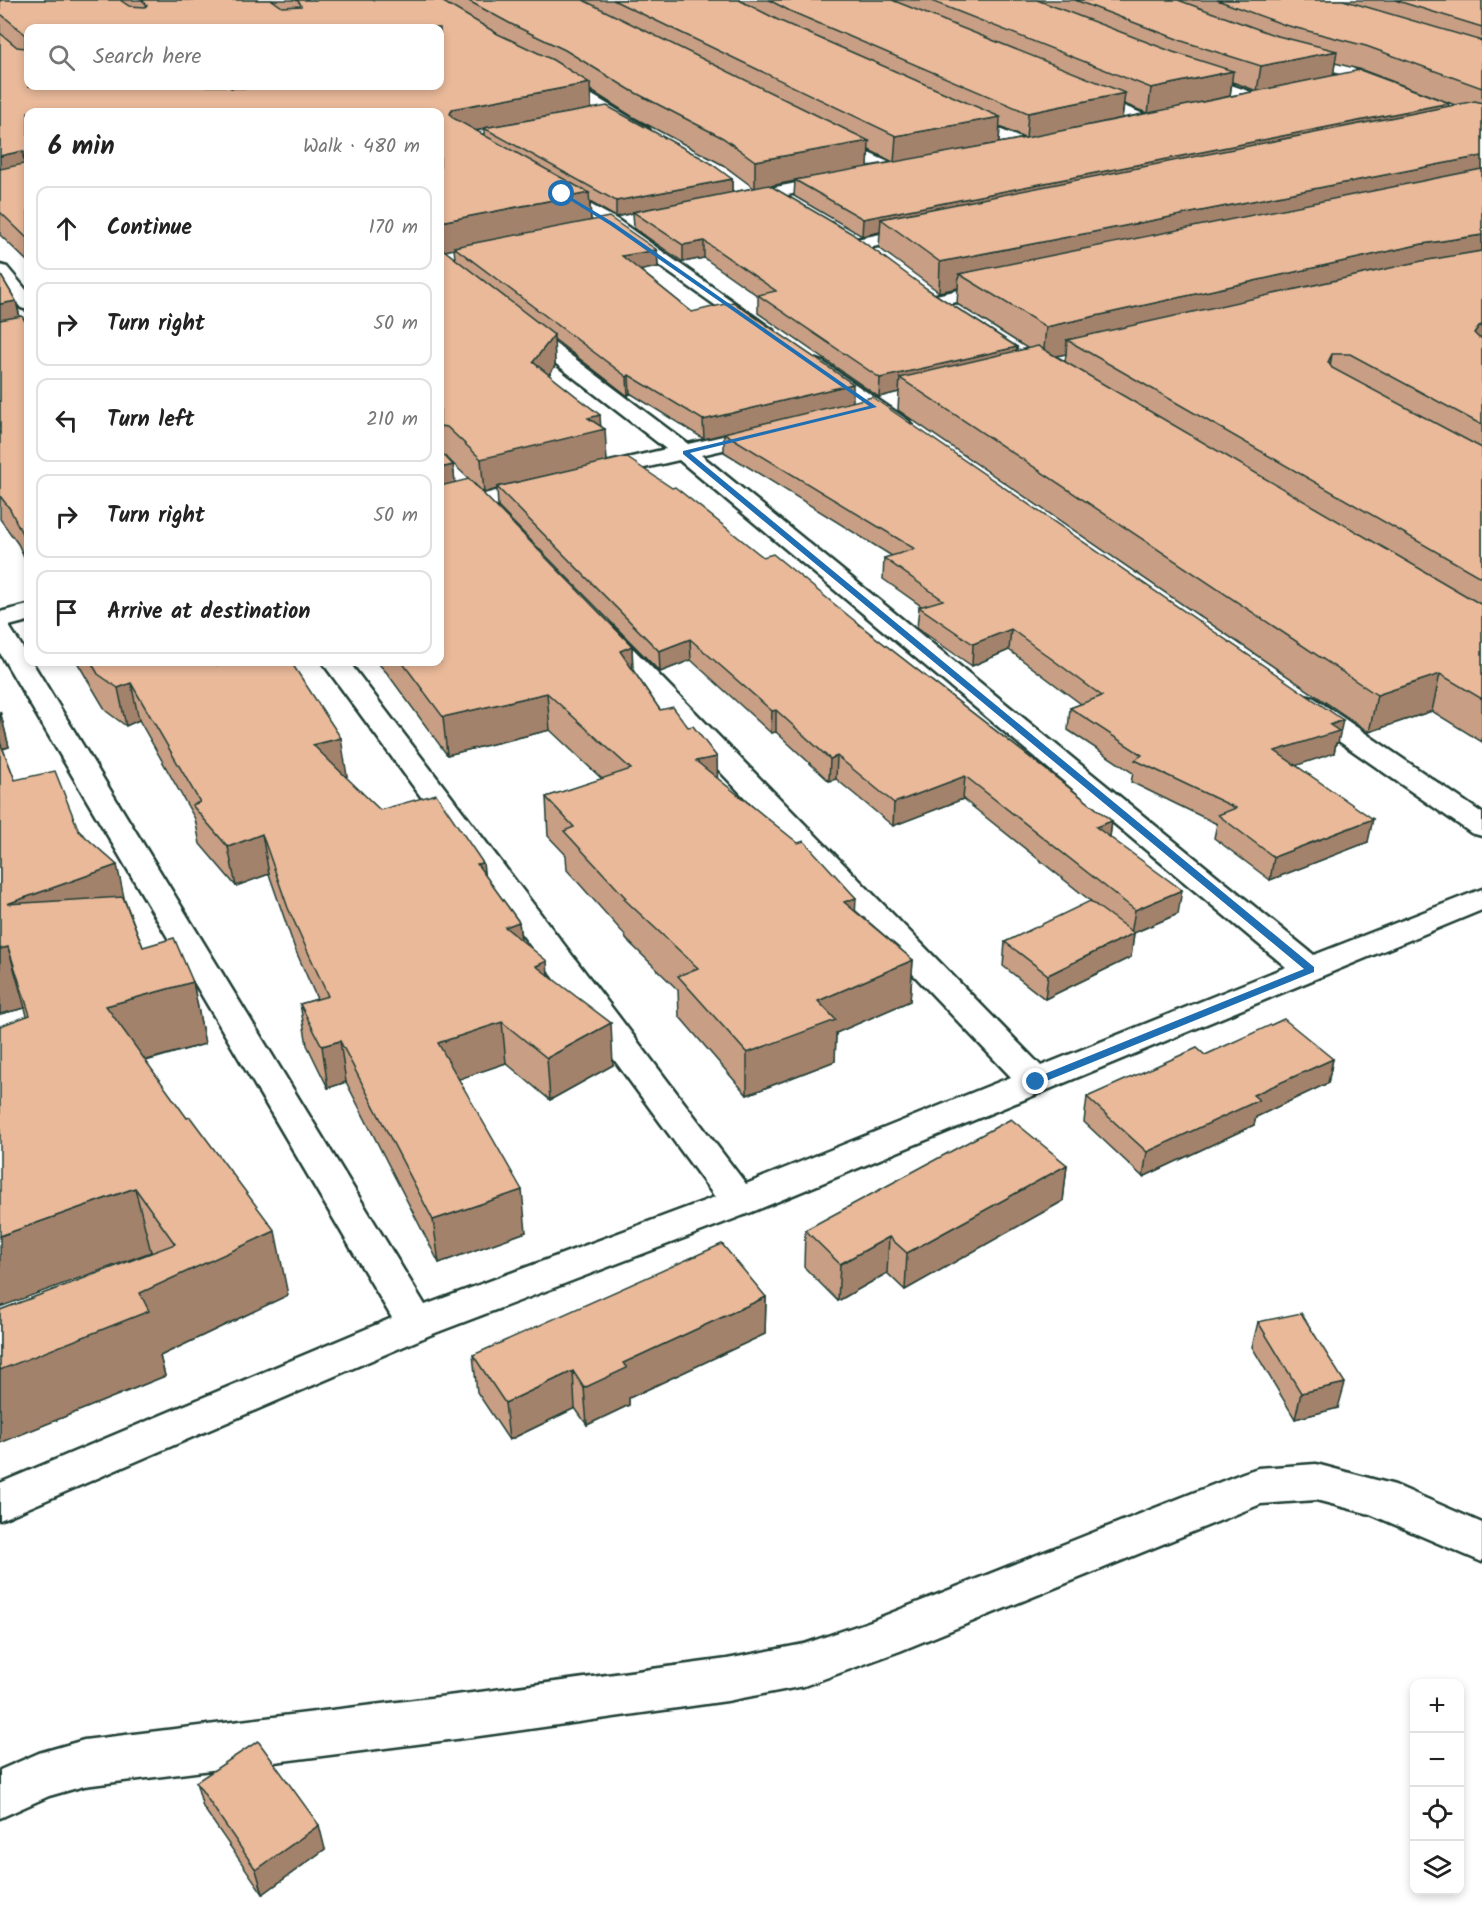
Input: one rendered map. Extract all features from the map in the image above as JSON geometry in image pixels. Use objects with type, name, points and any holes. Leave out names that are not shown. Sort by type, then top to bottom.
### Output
[{"type":"street","points":[[1276,54],[1353,72],[1365,79],[1336,82]]},
{"type":"street","points":[[542,71],[653,136]]},
{"type":"street","points":[[1176,71],[1259,97],[1221,104]]},
{"type":"street","points":[[1070,89],[1145,120]]},
{"type":"street","points":[[592,116],[613,112]]},
{"type":"street","points":[[947,112],[1024,146]]},
{"type":"street","points":[[1112,127],[1167,116]]},
{"type":"street","points":[[818,135],[891,170]]},
{"type":"street","points":[[990,152],[1046,141]]},
{"type":"street","points":[[716,203],[913,166]]},
{"type":"street","points":[[534,178],[612,224],[787,346],[863,410],[923,441]]},
{"type":"street","points":[[734,184],[751,196]]},
{"type":"street","points":[[772,193],[801,210]]},
{"type":"street","points":[[860,244],[940,228]]},
{"type":"street","points":[[840,233],[860,244],[878,258]]},
{"type":"street","points":[[0,271],[24,299]]},
{"type":"street","points":[[934,301],[1015,284]]},
{"type":"street","points":[[915,286],[934,301],[961,317]]},
{"type":"street","points":[[502,313],[685,453],[1311,970]]},
{"type":"street","points":[[863,410],[907,399]]},
{"type":"street","points":[[444,511],[479,504],[568,479],[785,429]]},
{"type":"street","points":[[455,482],[504,530]]},
{"type":"street","points":[[579,608],[1036,1082]]},
{"type":"street","points":[[0,620],[24,614]]},
{"type":"street","points":[[0,631],[416,1324]]},
{"type":"street","points":[[337,666],[740,1202]]},
{"type":"street","points":[[1286,692],[1482,827]]},
{"type":"street","points":[[0,1502],[416,1324],[740,1202],[1482,899]]},
{"type":"street","points":[[0,1795],[39,1776],[84,1763],[495,1712],[727,1680],[804,1665],[883,1637],[1258,1486],[1316,1482],[1379,1498],[1482,1543]]},
{"type":"building","points":[[0,0],[120,0],[129,6],[145,7],[147,5],[142,0],[272,0],[282,7],[301,6],[296,0],[440,0],[498,34],[553,60],[590,83],[452,109],[450,114],[453,118],[589,193],[444,221],[444,108],[24,108],[24,152],[0,156],[0,33],[17,47],[24,48],[24,90],[444,90],[444,24],[24,24],[24,33],[0,15]]},
{"type":"building","points":[[467,0],[583,0],[869,141],[755,161],[723,138],[632,91],[565,50]]},
{"type":"building","points":[[613,0],[739,0],[778,20],[1000,117],[896,136]]},
{"type":"building","points":[[769,0],[892,0],[1125,93],[1028,113]]},
{"type":"building","points":[[929,0],[1037,0],[1173,52],[1233,71],[1151,88]]},
{"type":"building","points":[[1075,0],[1178,0],[1274,35],[1337,51],[1261,66],[1185,42]]},
{"type":"building","points":[[1217,0],[1343,0],[1482,41],[1482,88],[1366,46],[1285,25]]},
{"type":"building","points":[[1395,0],[1482,0],[1482,27],[1401,2]]},
{"type":"building","points":[[1360,70],[1449,103],[863,219],[795,180],[1026,138]]},
{"type":"building","points":[[1475,101],[1482,103],[1482,156],[940,262],[881,219]]},
{"type":"building","points":[[607,106],[709,162],[732,179],[616,201],[484,128]]},
{"type":"building","points":[[24,164],[24,235],[0,212],[0,169]]},
{"type":"building","points":[[1482,169],[1482,235],[1422,244],[1046,327],[959,274]]},
{"type":"building","points":[[769,185],[851,233],[927,289],[1017,347],[880,378],[758,295],[776,291],[704,241],[683,245],[633,212]]},
{"type":"building","points":[[609,217],[657,250],[622,256],[692,312],[733,302],[853,384],[703,420],[629,375],[627,377],[454,247]]},
{"type":"building","points":[[444,250],[554,335],[533,362],[600,415],[588,418],[605,429],[481,459],[444,427]]},
{"type":"building","points":[[1482,251],[1482,325],[1474,333],[1482,338],[1482,425],[1350,354],[1332,354],[1328,362],[1332,368],[1482,448],[1482,578],[1067,340],[1422,261]]},
{"type":"building","points":[[0,274],[16,301],[0,304]]},
{"type":"building","points":[[22,316],[24,319],[24,538],[10,509],[0,496],[0,320]]},
{"type":"building","points":[[1038,346],[1482,605],[1482,699],[1440,674],[1377,695],[900,378]]},
{"type":"building","points":[[872,397],[1343,720],[1330,725],[1339,731],[1275,751],[1373,819],[1274,857],[1218,815],[1236,808],[1135,760],[1142,755],[1070,708],[1102,696],[1011,629],[973,644],[919,607],[943,600],[884,558],[915,549],[724,433]]},
{"type":"building","points":[[444,455],[453,465],[444,467]]},
{"type":"building","points":[[626,457],[672,488],[675,487],[763,557],[773,554],[866,630],[1112,821],[1096,827],[1182,890],[1135,910],[965,776],[894,803],[837,756],[830,759],[776,710],[772,711],[690,639],[659,651],[497,487]]},
{"type":"building","points":[[469,479],[632,646],[620,651],[660,710],[673,707],[688,727],[693,726],[717,757],[696,761],[798,843],[804,841],[856,898],[844,902],[913,960],[818,1001],[836,1020],[747,1053],[678,976],[698,968],[624,899],[626,898],[564,831],[574,827],[546,797],[631,769],[547,693],[443,717],[405,666],[444,666],[444,485]]},
{"type":"building","points":[[93,666],[294,666],[341,738],[313,745],[380,810],[436,794],[483,863],[477,864],[519,922],[505,927],[547,961],[536,966],[611,1023],[547,1058],[502,1022],[438,1043],[522,1190],[433,1220],[340,1041],[322,1046],[300,1004],[328,996],[288,908],[262,834],[228,847],[192,805],[200,802],[131,683],[118,688],[98,674]]},
{"type":"building","points":[[0,742],[15,780],[55,771],[79,831],[117,865],[7,904],[123,897],[143,947],[174,938],[193,982],[106,1006],[187,1118],[190,1117],[275,1231],[140,1293],[149,1311],[0,1370],[0,1310],[175,1244],[135,1188],[0,1236],[0,1026],[30,1015],[8,947],[0,949]]},
{"type":"building","points":[[1090,901],[1134,933],[1048,975],[1005,942]]},
{"type":"building","points":[[1284,1019],[1333,1059],[1253,1095],[1259,1100],[1147,1152],[1087,1097],[1197,1048],[1205,1055]]},
{"type":"building","points":[[1011,1119],[1067,1165],[907,1253],[889,1237],[840,1264],[805,1230]]},
{"type":"building","points":[[722,1244],[766,1297],[623,1363],[627,1368],[584,1388],[573,1371],[505,1403],[473,1355]]},
{"type":"building","points":[[1301,1313],[1345,1383],[1301,1393],[1258,1322]]},
{"type":"building","points":[[258,1741],[319,1825],[256,1870],[196,1782]]},
{"type":"route","points":[[562,194],[612,224],[874,407],[685,453],[1311,970],[1036,1082]]}]
